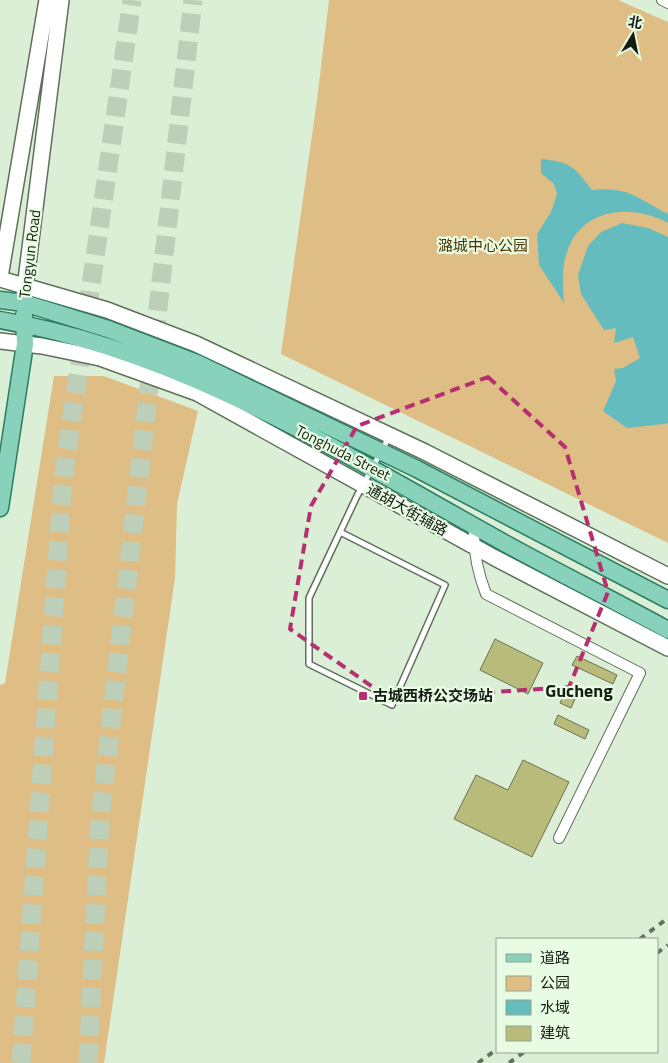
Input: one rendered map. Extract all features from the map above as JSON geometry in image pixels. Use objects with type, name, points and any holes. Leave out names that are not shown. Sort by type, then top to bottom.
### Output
[{"type":"main road","name":"Tonghuda Street","points":[[0,300],[24,302],[108,329],[197,363],[381,452],[668,600]]},
{"type":"main road","name":"Tongyun Road","points":[[0,508],[25,344],[24,302]]},
{"type":"main road","name":"Tonghuda Street","points":[[0,320],[24,324],[107,345],[194,379],[373,467],[474,525],[668,630]]},
{"type":"street","name":"Tongyun Road","points":[[0,278],[50,10],[61,0]]},
{"type":"street","points":[[662,0],[668,3]]},
{"type":"street","name":"Tongyun Road","points":[[24,302],[44,153],[50,10]]},
{"type":"street","points":[[0,278],[108,310],[196,344],[433,456],[668,576]]},
{"type":"street","name":"通胡大街辅路","points":[[0,340],[100,358],[197,393],[473,546],[668,648]]},
{"type":"street","points":[[474,525],[473,546],[478,573],[486,594],[640,673],[559,838]]},
{"type":"lane","points":[[340,532],[445,585],[392,705],[309,664],[309,598],[340,532],[363,485],[389,436]]},
{"type":"highlighted area","points":[[488,377],[565,447],[608,592],[569,687],[390,699],[290,629],[311,506],[357,426]]},
{"type":"green space","name":"潞城中心公园","points":[[329,0],[618,0],[668,22],[668,543],[281,354],[317,100]]},
{"type":"green space","points":[[54,376],[104,376],[198,411],[177,504],[175,578],[104,1063],[0,1063],[0,685],[5,683]]},
{"type":"water","points":[[541,159],[566,164],[576,170],[592,190],[605,189],[624,192],[668,214],[668,223],[639,213],[624,212],[596,218],[584,226],[574,237],[565,258],[563,278],[564,303],[539,265],[537,234],[551,212],[557,194],[554,184],[541,173]]},
{"type":"water","points":[[622,223],[648,228],[668,237],[668,423],[664,424],[627,428],[603,411],[616,381],[614,369],[623,368],[640,358],[633,337],[614,343],[616,328],[604,330],[581,294],[578,275],[588,246],[601,232]]},
{"type":"building","points":[[495,639],[543,663],[528,694],[480,670]]},
{"type":"building","points":[[577,656],[617,675],[613,684],[572,665]]},
{"type":"building","points":[[564,694],[575,699],[571,708],[560,703]]},
{"type":"building","points":[[558,715],[589,730],[585,739],[554,724]]},
{"type":"building","points":[[523,760],[569,782],[532,857],[454,819],[476,775],[508,790]]},
{"type":"tunnel","points":[[21,1063],[63,480],[132,0]]},
{"type":"tunnel","points":[[88,1063],[100,819],[193,0]]},
{"type":"railway","points":[[641,938],[668,918]]},
{"type":"railway","points":[[658,952],[668,945]]},
{"type":"railway","points":[[478,1063],[496,1050]]},
{"type":"railway","points":[[509,1063],[523,1053]]},
{"type":"place","name":"古城西桥公交场站","points":[[363,696]]},
{"type":"district","name":"Gucheng","points":[[579,691]]}]
